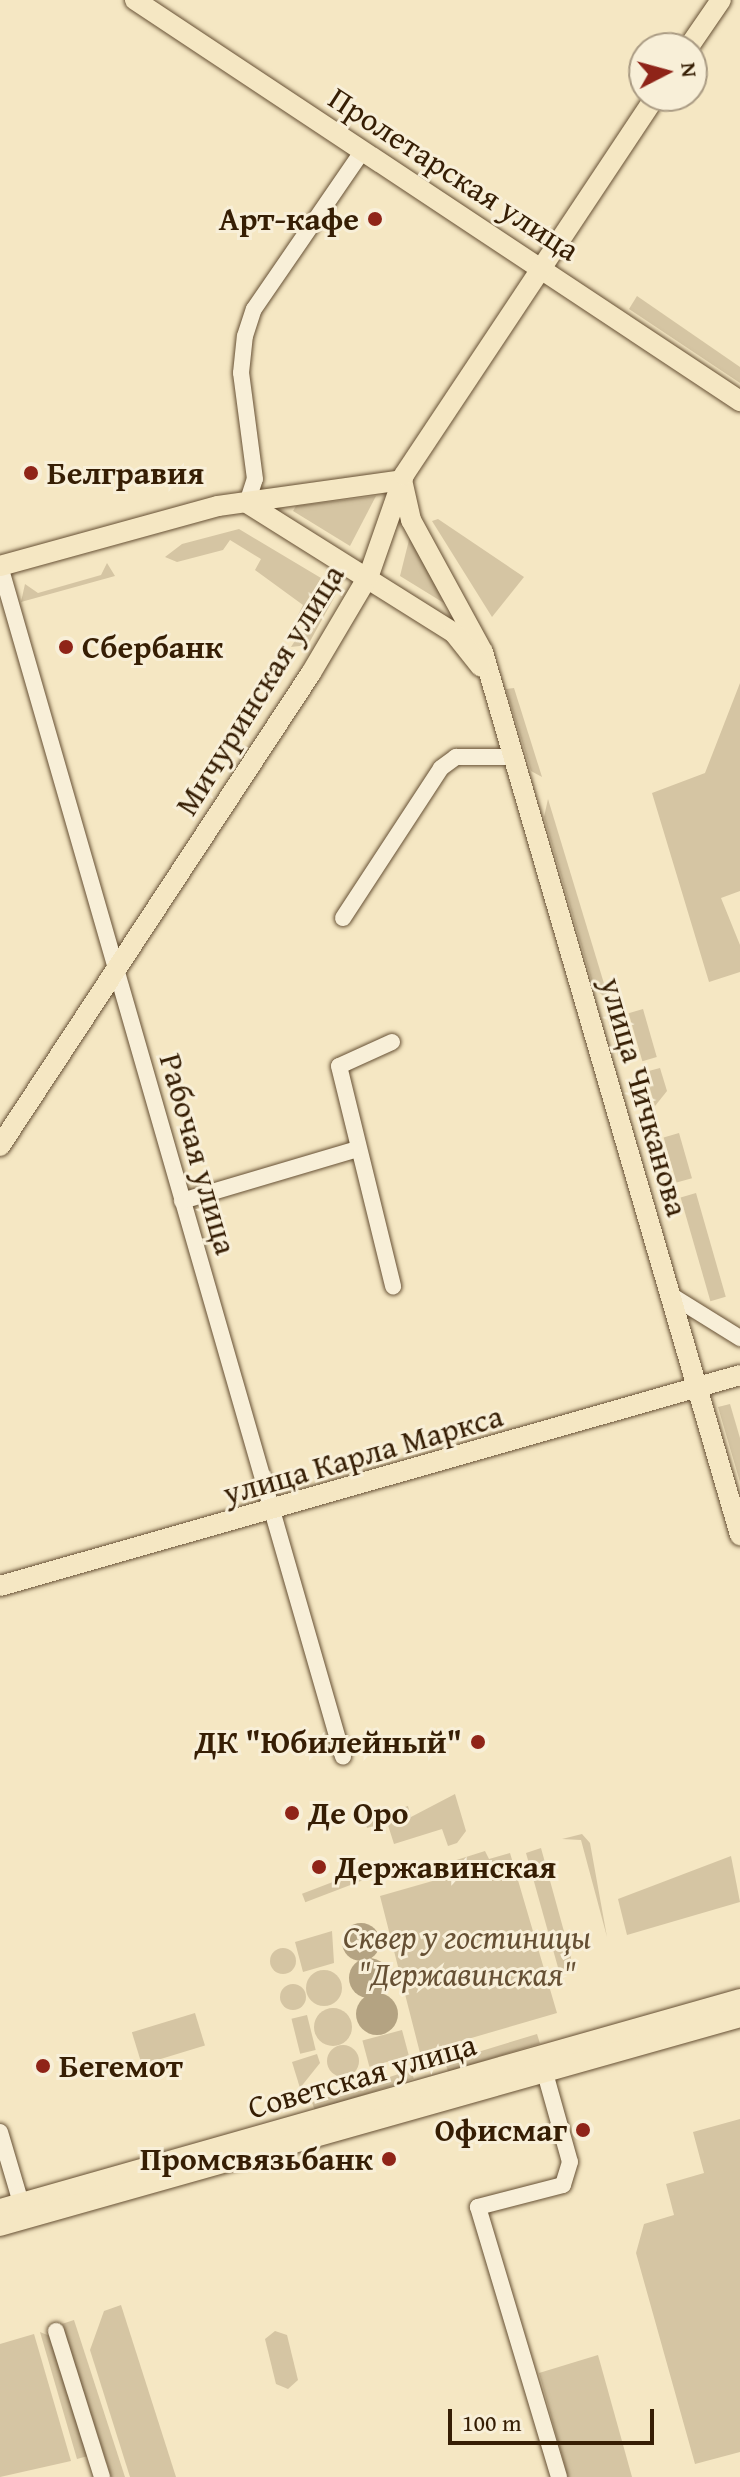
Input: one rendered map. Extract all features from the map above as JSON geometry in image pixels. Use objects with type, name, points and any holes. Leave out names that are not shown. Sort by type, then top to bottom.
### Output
[{"type":"main road","name":"Пролетарская улица","points":[[135,0],[362,152],[543,265],[740,401]]},
{"type":"main road","points":[[699,32],[721,0]]},
{"type":"main road","name":"Мичуринская улица","points":[[0,1146],[369,575],[402,480],[645,112]]},
{"type":"main road","points":[[0,566],[247,503],[402,480],[411,520],[475,627],[487,678]]},
{"type":"main road","points":[[247,503],[369,575],[454,633],[487,678]]},
{"type":"main road","name":"улица Чичканова","points":[[487,678],[740,1535]]},
{"type":"main road","name":"улица Карла Маркса","points":[[0,1586],[271,1513],[740,1375]]},
{"type":"main road","name":"Советская улица","points":[[0,2209],[24,2211],[740,1999]]},
{"type":"main road","points":[[0,2226],[24,2211],[545,2073],[740,2017]]},
{"type":"street","points":[[247,503],[255,479],[241,373],[245,336],[254,309],[362,152]]},
{"type":"street","name":"Рабочая улица","points":[[0,566],[343,1757]]},
{"type":"street","points":[[343,918],[441,768],[456,757],[512,757]]},
{"type":"street","points":[[392,1042],[339,1066],[393,1286]]},
{"type":"street","points":[[182,1201],[357,1149]]},
{"type":"street","points":[[669,1294],[740,1338]]},
{"type":"street","points":[[545,2073],[570,2162],[563,2185],[478,2207],[559,2477]]},
{"type":"street","points":[[0,2132],[24,2211]]},
{"type":"street","points":[[56,2331],[102,2477]]},
{"type":"green space","points":[[637,296],[740,367],[740,383],[629,309]]},
{"type":"green space","points":[[376,496],[350,546],[293,511],[296,506]]},
{"type":"green space","points":[[438,519],[524,577],[492,617],[432,521]]},
{"type":"green space","points":[[239,529],[321,578],[285,642],[303,605],[255,570],[261,559],[230,540],[223,550],[177,562],[165,557],[182,544]]},
{"type":"green space","points":[[410,536],[452,608],[400,576]]},
{"type":"green space","points":[[107,563],[115,576],[21,602],[25,584],[38,593],[101,575]]},
{"type":"green space","points":[[328,589],[336,594],[308,645],[291,647]]},
{"type":"green space","points":[[740,683],[740,891],[721,898],[740,945],[740,972],[709,982],[652,793],[705,773]]},
{"type":"green space","points":[[514,688],[542,777],[531,771],[506,689]]},
{"type":"green space","points":[[548,799],[609,1000],[594,989],[544,817]]},
{"type":"green space","points":[[643,1009],[657,1057],[642,1061],[629,1013]]},
{"type":"green space","points":[[615,1010],[629,1060],[618,1056],[607,1017]]},
{"type":"green space","points":[[660,1068],[667,1091],[655,1106],[645,1072]]},
{"type":"green space","points":[[679,1133],[692,1178],[677,1183],[664,1137]]},
{"type":"green space","points":[[696,1193],[726,1297],[710,1301],[681,1197]]},
{"type":"green space","points":[[730,1404],[740,1438],[740,1482],[718,1407]]},
{"type":"green space","points":[[455,1794],[466,1831],[457,1843],[448,1846],[442,1829],[394,1844],[387,1822],[367,1828],[365,1820],[408,1806],[411,1817]]},
{"type":"green space","points":[[582,1834],[590,1843],[607,1937],[581,1840],[562,1839]]},
{"type":"green space","points":[[541,1848],[571,1957],[571,1968],[559,1971],[526,1853]]},
{"type":"green space","name":"Сквер у гостиницы \"Державинская\"","points":[[485,1851],[489,1859],[510,1853],[557,2013],[420,2053],[380,1896],[450,1876],[447,1863]]},
{"type":"green space","points":[[731,1856],[740,1902],[627,1935],[618,1899]]},
{"type":"green space","points":[[359,1872],[362,1880],[305,1902],[302,1894]]},
{"type":"green space","points":[[332,1931],[334,1963],[303,1972],[295,1942]]},
{"type":"green space","points":[[283,1948],[292,1952],[296,1961],[292,1970],[283,1974],[274,1970],[270,1961],[274,1952]]},
{"type":"green space","points":[[324,1970],[337,1975],[342,1988],[337,2001],[324,2006],[311,2001],[306,1988],[311,1975]]},
{"type":"green space","points":[[293,1984],[302,1988],[306,1997],[302,2006],[293,2010],[284,2006],[280,1997],[284,1988]]},
{"type":"green space","points":[[333,2008],[346,2014],[352,2027],[346,2040],[333,2046],[320,2040],[314,2027],[320,2014]]},
{"type":"green space","points":[[195,2013],[205,2046],[142,2065],[132,2032]]},
{"type":"green space","points":[[307,2015],[316,2050],[300,2054],[291,2019]]},
{"type":"green space","points":[[402,2030],[409,2056],[369,2067],[362,2041]]},
{"type":"green space","points":[[537,2034],[540,2044],[448,2072],[445,2062]]},
{"type":"green space","points":[[343,2045],[354,2050],[359,2061],[354,2072],[343,2077],[332,2072],[327,2061],[332,2050]]},
{"type":"green space","points":[[317,2054],[320,2063],[300,2088],[292,2062]]},
{"type":"green space","points":[[411,2070],[414,2079],[315,2111],[312,2102]]},
{"type":"green space","points":[[740,2119],[740,2452],[695,2464],[636,2253],[644,2224],[674,2215],[666,2184],[704,2173],[693,2132]]},
{"type":"green space","points":[[121,2305],[176,2477],[130,2477],[90,2350],[104,2311]]},
{"type":"green space","points":[[74,2320],[125,2477],[111,2477],[62,2324]]},
{"type":"green space","points":[[275,2331],[287,2335],[298,2380],[288,2389],[276,2384],[265,2339]]},
{"type":"green space","points":[[40,2332],[50,2336],[88,2456],[77,2459]]},
{"type":"green space","points":[[34,2334],[71,2461],[0,2477],[0,2344]]},
{"type":"green space","points":[[598,2355],[632,2477],[568,2477],[539,2373]]},
{"type":"shaded area","points":[[361,1923],[374,1929],[380,1942],[374,1955],[361,1961],[348,1955],[342,1942],[348,1929]]},
{"type":"shaded area","points":[[369,1958],[383,1964],[389,1978],[383,1992],[369,1998],[355,1992],[349,1978],[355,1964]]},
{"type":"shaded area","points":[[377,1993],[392,1999],[398,2014],[392,2029],[377,2035],[362,2029],[356,2014],[362,1999]]},
{"type":"place","name":"Арт-кафе","points":[[375,219]]},
{"type":"place","name":"Белгравия","points":[[31,473]]},
{"type":"place","name":"Сбербанк","points":[[66,647]]},
{"type":"place","name":"ДК \"Юбилейный\"","points":[[478,1742]]},
{"type":"place","name":"Де Оро","points":[[292,1813]]},
{"type":"place","name":"Державинская","points":[[319,1867]]},
{"type":"place","name":"Бегемот","points":[[43,2066]]},
{"type":"place","name":"Офисмаг","points":[[583,2130]]},
{"type":"place","name":"Промсвязьбанк","points":[[389,2159]]}]
